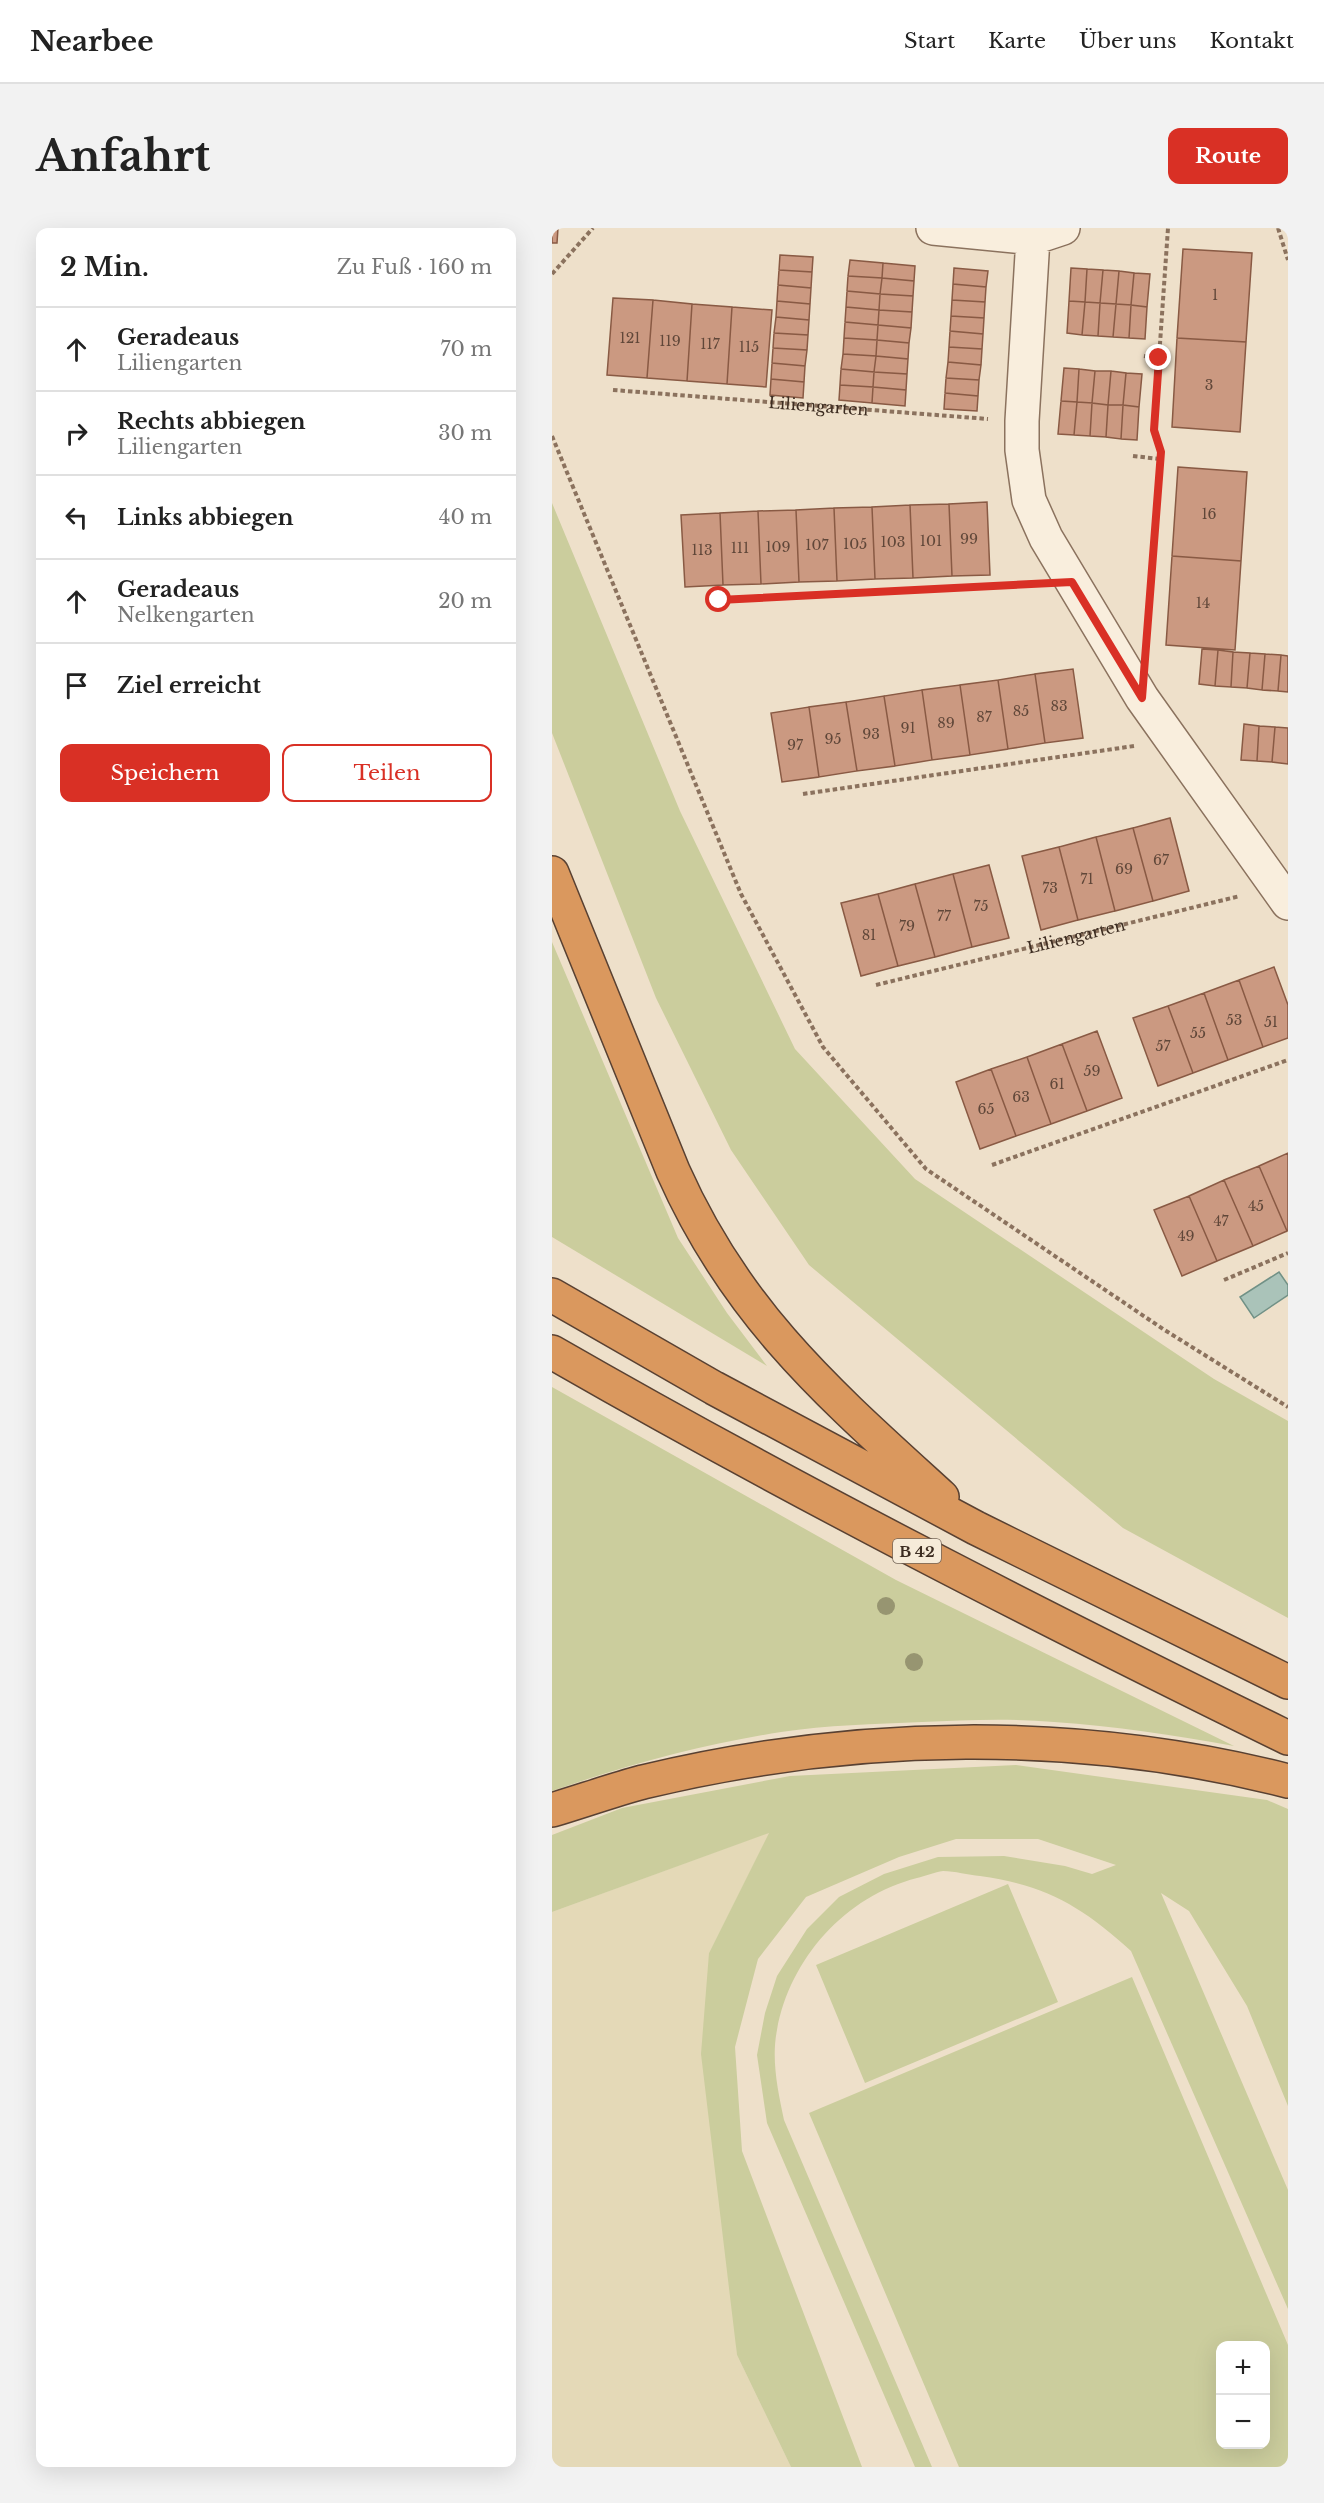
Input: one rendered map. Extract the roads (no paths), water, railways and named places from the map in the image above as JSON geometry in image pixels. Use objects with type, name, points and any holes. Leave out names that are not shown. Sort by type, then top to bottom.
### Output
[{"type":"highway","points":[[552,873],[677,1180],[703,1232],[729,1274],[781,1343],[808,1373],[976,1528]]},
{"type":"highway","points":[[552,1295],[724,1394],[976,1528],[1288,1682]]},
{"type":"highway","name":"B 42","points":[[552,1352],[682,1427],[909,1548],[1288,1738]]},
{"type":"highway","points":[[552,1810],[642,1783],[729,1765],[820,1750],[918,1743],[1010,1742],[1091,1747],[1179,1757],[1288,1781]]},
{"type":"street","points":[[933,228],[1033,238],[1063,228]]},
{"type":"street","points":[[1033,238],[1022,421],[1022,450],[1029,500],[1046,538],[1170,741],[1282,896]]}]
